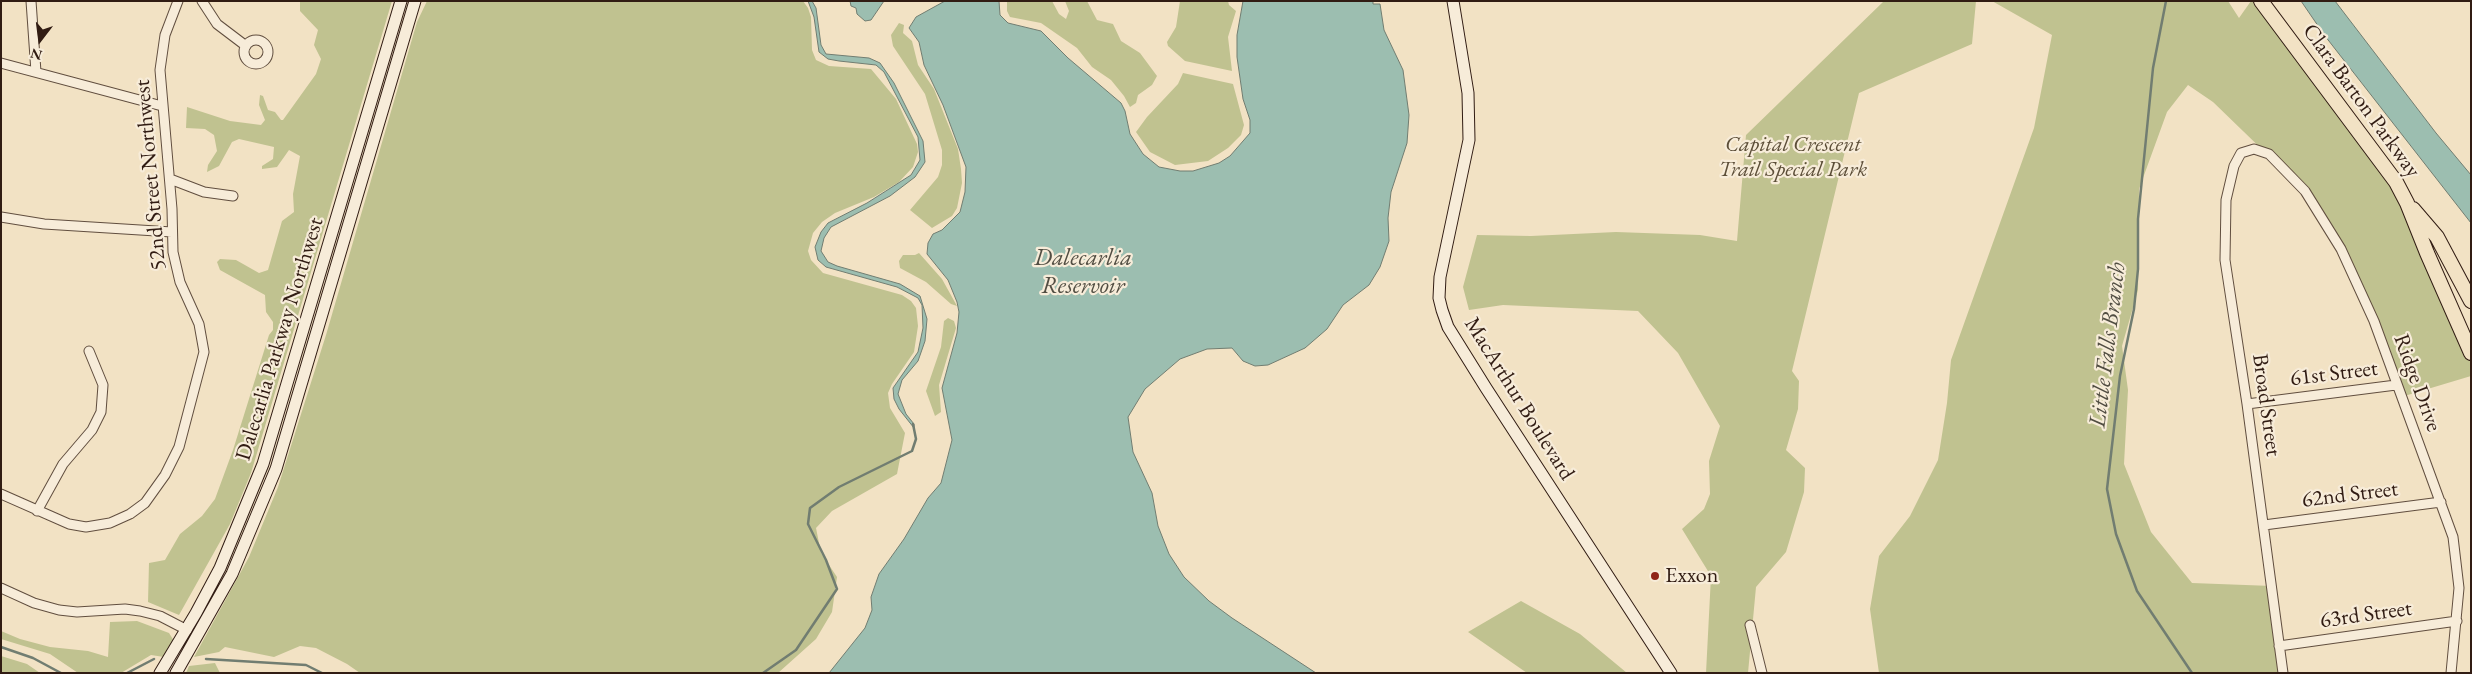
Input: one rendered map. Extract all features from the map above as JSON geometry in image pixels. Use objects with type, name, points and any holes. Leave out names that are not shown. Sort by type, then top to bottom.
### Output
[{"type":"highway","name":"Clara Barton Parkway","points":[[2261,1],[2390,174],[2407,203],[2426,253],[2471,353]]},
{"type":"highway","name":"Clara Barton Parkway","points":[[2407,203],[2438,237],[2471,301]]},
{"type":"main road","name":"Dalecarlia Parkway Northwest","points":[[160,673],[187,630],[228,549],[263,464],[401,1]]},
{"type":"main road","name":"Dalecarlia Parkway Northwest","points":[[176,673],[232,574],[276,469],[415,1]]},
{"type":"main road","name":"MacArthur Boulevard","points":[[1453,1],[1466,77],[1470,118],[1465,163],[1440,276],[1439,298],[1442,310],[1448,327],[1486,388],[1671,673]]},
{"type":"street","points":[[31,1],[36,72]]},
{"type":"street","name":"52nd Street Northwest","points":[[1,494],[74,526],[98,526],[116,521],[135,511],[145,502],[162,480],[181,441],[204,352],[199,324],[176,270],[170,179],[162,106],[160,70],[162,49],[169,21],[178,1]]},
{"type":"street","points":[[202,1],[217,24],[246,46]]},
{"type":"street","points":[[1,63],[162,106]]},
{"type":"street","name":"Ridge Drive","points":[[2248,150],[2269,154],[2283,166],[2305,191],[2324,219],[2357,281],[2453,537],[2458,561],[2459,588],[2451,673]]},
{"type":"street","name":"Broad Street","points":[[2248,150],[2239,155],[2234,166],[2226,200],[2224,229],[2226,260],[2283,673]]},
{"type":"street","points":[[170,179],[204,192],[233,196]]},
{"type":"street","points":[[1,217],[44,224],[172,232]]},
{"type":"street","points":[[37,511],[63,464],[92,430],[101,412],[103,386],[89,351]]},
{"type":"street","name":"61st Street","points":[[2247,404],[2396,385]]},
{"type":"street","name":"62nd Street","points":[[2264,525],[2441,502]]},
{"type":"street","points":[[1,588],[34,603],[58,610],[77,612],[125,609],[140,611],[160,616],[187,630]]},
{"type":"street","name":"63rd Street","points":[[2280,646],[2457,621]]},
{"type":"street","points":[[1750,625],[1762,673]]},
{"type":"green space","points":[[300,1],[392,1],[251,473],[230,524],[179,615],[148,602],[149,563],[165,560],[180,534],[202,516],[215,499],[233,450],[269,335],[273,330],[273,322],[266,312],[265,295],[220,270],[217,262],[220,259],[236,260],[259,273],[268,270],[282,221],[294,212],[293,194],[300,156],[289,150],[277,167],[262,169],[262,166],[273,159],[274,147],[239,139],[232,142],[219,166],[207,172],[208,165],[217,151],[214,135],[205,129],[186,128],[187,107],[230,121],[261,125],[265,120],[259,105],[260,95],[263,96],[268,110],[275,112],[283,120],[316,74],[321,59],[314,45],[318,30],[300,11]]},
{"type":"green space","points":[[427,1],[803,1],[811,17],[812,50],[816,60],[829,66],[871,69],[896,99],[917,144],[918,152],[913,167],[899,182],[874,197],[835,213],[822,222],[813,233],[808,251],[811,260],[823,273],[902,295],[911,301],[916,308],[918,326],[914,352],[888,393],[890,408],[905,433],[897,474],[832,511],[816,528],[821,553],[837,577],[832,612],[816,639],[778,673],[360,673],[316,648],[300,646],[274,657],[225,647],[219,652],[194,657],[249,557],[278,487],[326,335],[417,22]]},
{"type":"green space","points":[[1007,1],[1052,1],[1059,14],[1066,19],[1069,11],[1065,1],[1087,1],[1097,20],[1113,24],[1121,41],[1140,53],[1157,76],[1152,85],[1138,95],[1136,103],[1130,107],[1111,80],[1092,67],[1077,48],[1041,23],[1010,17],[1007,11]]},
{"type":"green space","points":[[1180,1],[1228,1],[1229,5],[1236,11],[1228,37],[1232,71],[1185,61],[1168,46],[1167,42],[1176,27]]},
{"type":"green space","name":"Capital Crescent Trail Special Park","points":[[1884,1],[1976,1],[1972,44],[1859,93],[1792,371],[1799,381],[1798,409],[1786,450],[1805,468],[1804,492],[1786,552],[1756,587],[1748,673],[1706,673],[1711,576],[1682,529],[1704,509],[1710,494],[1709,461],[1720,426],[1678,353],[1638,311],[1503,305],[1469,310],[1463,287],[1477,235],[1531,236],[1616,232],[1700,235],[1737,241],[1746,135]]},
{"type":"green space","points":[[1992,1],[2228,1],[2239,18],[2251,1],[2261,1],[2396,182],[2471,353],[2471,376],[2401,397],[2357,281],[2305,191],[2213,102],[2188,85],[2167,112],[2139,189],[2138,290],[2122,346],[2128,390],[2124,464],[2151,532],[2192,583],[2272,586],[2283,673],[1879,673],[1870,609],[1879,556],[1910,516],[1938,460],[1947,403],[1951,360],[2034,128],[2052,35]]},
{"type":"green space","points":[[899,23],[904,25],[903,33],[912,41],[918,65],[934,89],[958,149],[962,183],[957,208],[952,216],[932,228],[910,210],[938,177],[942,165],[942,150],[925,94],[893,46],[891,35]]},
{"type":"green space","points":[[1183,73],[1233,84],[1244,125],[1241,135],[1228,148],[1208,161],[1175,165],[1150,152],[1136,132],[1147,117],[1178,84]]},
{"type":"green space","points":[[919,253],[942,279],[957,306],[951,304],[926,282],[900,268],[899,261],[903,255]]},
{"type":"green space","points":[[948,318],[954,321],[956,328],[939,385],[941,412],[935,416],[926,391],[941,347],[944,321]]},
{"type":"green space","points":[[1521,601],[1580,634],[1627,673],[1527,673],[1468,632]]},
{"type":"green space","points":[[137,621],[169,633],[174,641],[164,657],[151,655],[121,673],[78,673],[50,654],[1,639],[1,631],[20,639],[50,647],[88,651],[108,657],[110,622]]},
{"type":"green space","points":[[1,656],[27,664],[40,673],[1,672]]},
{"type":"green space","points":[[215,663],[220,673],[186,673],[189,666]]},
{"type":"water","points":[[808,1],[812,1],[816,8],[821,45],[826,54],[869,58],[880,63],[894,83],[923,141],[925,162],[915,177],[890,196],[831,227],[824,238],[821,251],[828,262],[900,284],[920,296],[927,319],[925,341],[918,361],[902,380],[898,394],[906,414],[914,424],[914,428],[899,409],[894,399],[893,388],[918,352],[923,328],[922,305],[918,298],[897,287],[826,267],[818,260],[815,247],[821,232],[828,223],[867,203],[911,175],[920,160],[918,137],[884,72],[876,65],[828,59],[819,52],[814,17]]},
{"type":"water","points":[[850,1],[884,1],[871,20],[865,21],[857,14],[856,8],[851,6]]},
{"type":"water","name":"Dalecarlia Reservoir","points":[[945,1],[999,1],[1000,15],[1008,23],[1041,31],[1068,58],[1121,103],[1125,111],[1130,134],[1143,154],[1159,167],[1180,171],[1193,171],[1219,163],[1230,156],[1250,133],[1250,120],[1243,99],[1237,57],[1237,35],[1243,1],[1373,1],[1373,4],[1380,4],[1384,30],[1403,70],[1409,115],[1407,143],[1391,192],[1388,218],[1389,241],[1380,267],[1369,285],[1343,305],[1327,329],[1305,348],[1268,365],[1255,366],[1243,361],[1232,348],[1207,349],[1180,359],[1145,389],[1128,417],[1133,452],[1152,493],[1158,526],[1169,554],[1184,577],[1209,601],[1232,618],[1316,673],[829,673],[865,628],[872,610],[871,597],[879,574],[904,539],[928,498],[941,483],[952,440],[942,388],[957,333],[959,312],[948,280],[927,254],[928,243],[933,234],[942,230],[960,212],[965,192],[966,167],[943,105],[924,65],[919,42],[909,28],[916,17]]},
{"type":"water","points":[[2301,1],[2335,1],[2436,133],[2471,175],[2471,223],[2325,36]]},
{"type":"waterway","name":"Little Falls Branch","points":[[2166,1],[2153,68],[2138,219],[2138,269],[2134,309],[2120,376],[2107,489],[2116,534],[2137,591],[2192,673]]},
{"type":"waterway","points":[[763,673],[796,650],[837,589],[826,560],[808,524],[810,508],[839,487],[912,451],[916,439],[913,424]]},
{"type":"waterway","points":[[1,647],[33,658],[61,673]]},
{"type":"waterway","points":[[127,673],[154,659]]},
{"type":"waterway","points":[[206,659],[306,665],[322,673]]},
{"type":"place","name":"Exxon","points":[[1655,576]]}]
